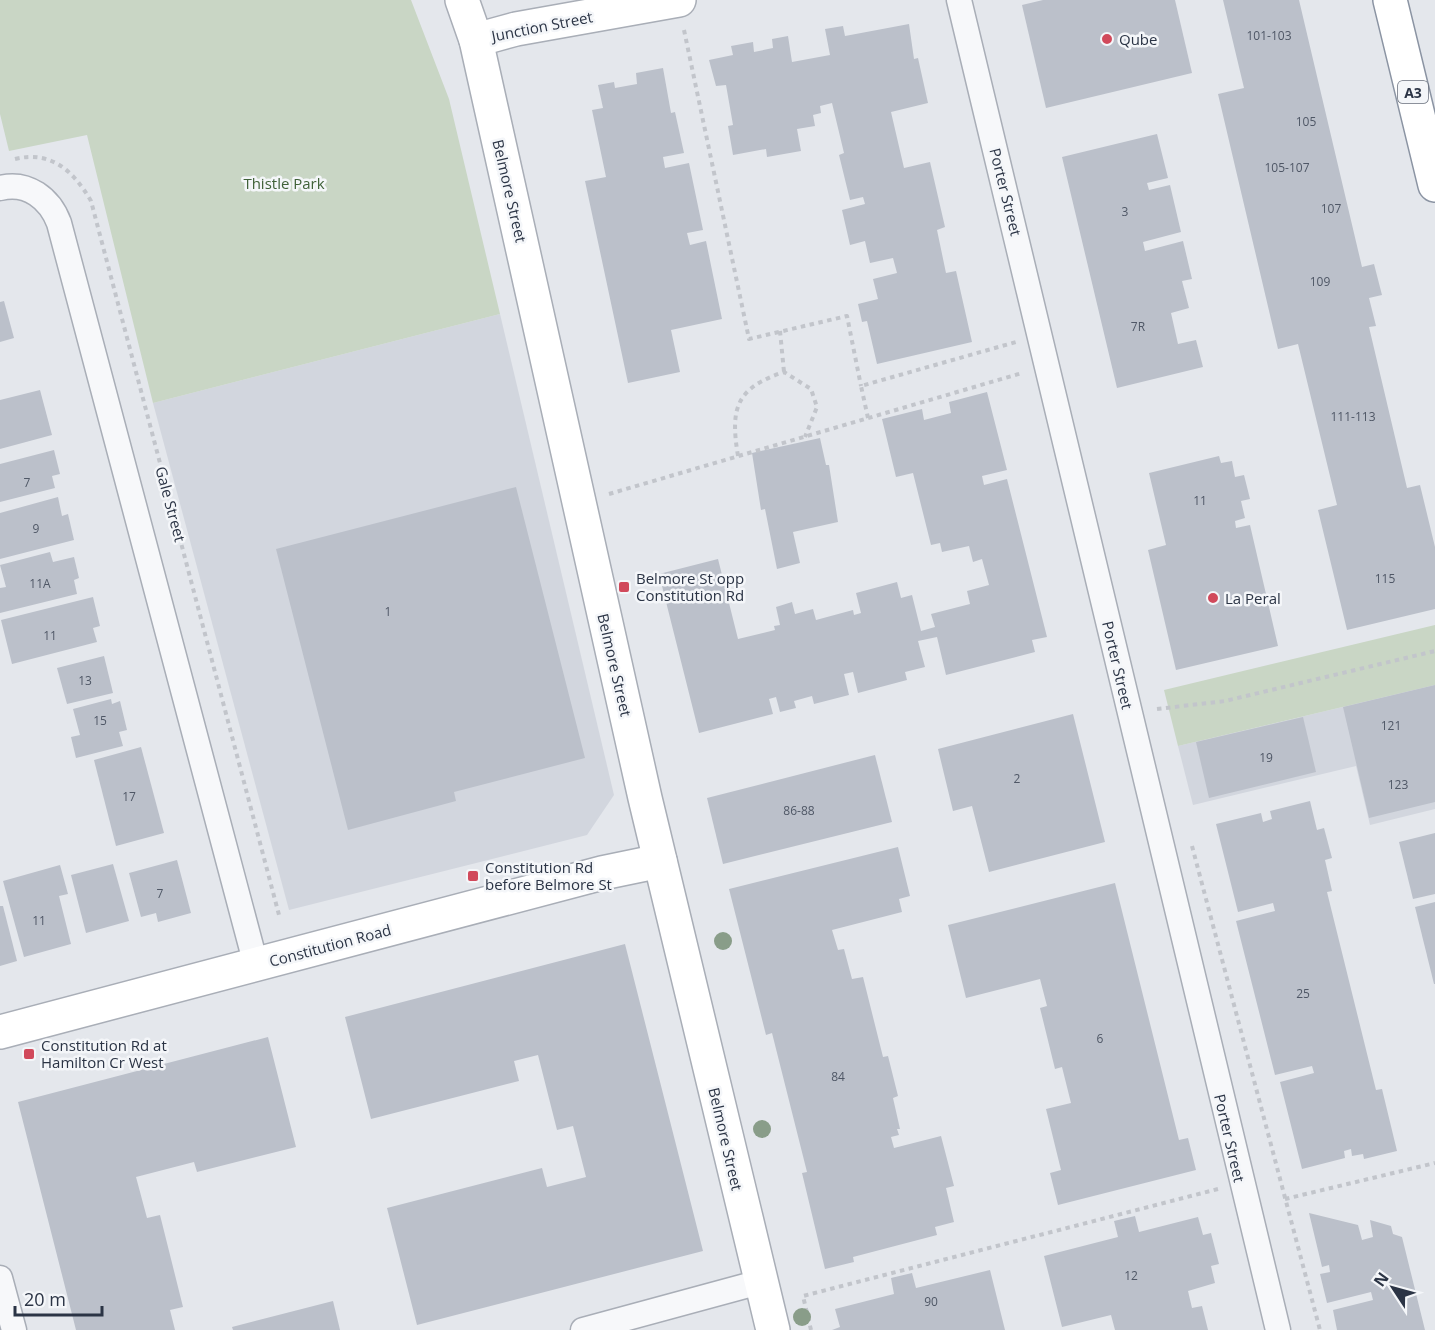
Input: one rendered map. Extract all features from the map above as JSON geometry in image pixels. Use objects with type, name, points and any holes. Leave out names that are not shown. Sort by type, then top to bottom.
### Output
[{"type":"main road","name":"Belmore Street","points":[[462,0],[476,40],[660,861],[773,1330]]},
{"type":"main road","name":"A3","points":[[1390,0],[1435,185]]},
{"type":"main road","name":"Junction Street","points":[[476,40],[516,29],[681,13]]},
{"type":"main road","name":"Constitution Road","points":[[0,1032],[602,873],[660,861]]},
{"type":"street","name":"Porter Street","points":[[959,0],[1278,1330]]},
{"type":"street","points":[[0,188],[17,187],[39,195],[48,203],[59,224],[256,964]]},
{"type":"street","points":[[0,1278],[14,1330]]},
{"type":"street","points":[[583,1330],[760,1282]]},
{"type":"path","points":[[681,13],[749,339],[847,316],[868,418]]},
{"type":"path","name":"Gale Street","points":[[9,160],[27,156],[55,162],[78,179],[91,201],[279,915]]},
{"type":"path","points":[[780,331],[784,372]]},
{"type":"path","points":[[861,386],[1022,341]]},
{"type":"path","points":[[608,494],[1029,371]]},
{"type":"path","points":[[738,456],[734,427],[745,392],[759,380],[784,372],[812,389],[817,407],[805,437]]},
{"type":"path","points":[[1157,709],[1225,701],[1435,651]]},
{"type":"path","points":[[1285,1199],[1435,1163]]},
{"type":"path","points":[[812,1330],[803,1296],[1225,1187]]},
{"type":"shaded area","points":[[500,314],[614,795],[587,835],[289,910],[153,403]]},
{"type":"shaded area","points":[[1435,685],[1435,809],[1370,825],[1356,766],[1193,805],[1178,746]]},
{"type":"green space","name":"Thistle Park","points":[[0,0],[411,0],[449,99],[500,314],[153,403],[87,135],[9,151],[0,114]]},
{"type":"green space","points":[[1435,625],[1435,685],[1178,746],[1164,690]]},
{"type":"building","name":"Qube","points":[[1043,0],[1175,0],[1192,73],[1046,108],[1022,5]]},
{"type":"building","points":[[1223,0],[1299,0],[1362,267],[1374,264],[1382,295],[1369,298],[1376,326],[1369,327],[1407,488],[1420,485],[1435,547],[1435,609],[1347,630],[1318,510],[1337,505],[1298,344],[1278,349],[1218,94],[1244,88]]},
{"type":"building","points":[[909,24],[914,59],[918,58],[928,103],[891,112],[904,168],[930,162],[945,227],[937,230],[946,273],[956,271],[972,342],[877,364],[867,321],[862,322],[858,304],[878,299],[873,279],[897,273],[893,258],[870,263],[865,241],[850,245],[842,210],[865,204],[863,197],[850,200],[839,155],[844,153],[832,103],[820,106],[821,113],[813,115],[815,126],[797,129],[801,151],[767,157],[766,149],[733,155],[728,126],[733,125],[726,85],[716,86],[709,60],[733,55],[731,46],[753,42],[754,52],[773,48],[772,39],[788,36],[792,62],[830,55],[825,29],[843,26],[845,36]]},
{"type":"building","points":[[663,68],[671,113],[675,112],[684,153],[663,157],[665,168],[689,163],[703,230],[687,233],[690,245],[706,241],[722,319],[671,330],[680,372],[628,383],[585,181],[606,177],[592,110],[603,108],[598,85],[614,82],[615,88],[637,84],[636,73]]},
{"type":"building","points":[[1157,134],[1168,178],[1147,183],[1149,190],[1170,185],[1181,232],[1143,242],[1145,251],[1183,241],[1192,279],[1182,281],[1189,308],[1171,313],[1178,344],[1196,340],[1203,367],[1117,388],[1062,157]]},
{"type":"building","points":[[4,301],[14,338],[0,342],[0,302]]},
{"type":"building","points":[[40,390],[52,435],[0,449],[0,400]]},
{"type":"building","points":[[987,392],[1007,470],[982,476],[984,485],[1007,479],[1047,637],[1032,640],[1035,652],[946,675],[937,637],[918,641],[925,667],[905,672],[907,680],[858,693],[853,672],[844,674],[849,695],[814,704],[812,696],[794,701],[796,708],[780,712],[776,697],[769,699],[773,714],[699,733],[659,574],[718,559],[738,639],[775,630],[774,626],[780,625],[776,607],[792,602],[795,614],[813,609],[816,620],[853,610],[854,615],[861,613],[856,593],[897,582],[901,598],[912,595],[921,631],[935,627],[931,614],[970,604],[967,591],[989,585],[982,559],[973,562],[969,546],[942,552],[940,543],[931,545],[913,473],[896,477],[882,419],[922,409],[924,420],[951,413],[949,402]]},
{"type":"building","points":[[820,438],[826,465],[829,465],[838,522],[793,532],[800,563],[777,569],[765,509],[761,510],[752,453]]},
{"type":"building","points":[[54,450],[60,474],[52,476],[55,488],[0,502],[0,464]]},
{"type":"building","name":"La Peral","points":[[1219,456],[1221,463],[1232,461],[1235,477],[1244,475],[1250,499],[1241,501],[1245,518],[1235,521],[1236,528],[1250,525],[1278,646],[1176,670],[1148,550],[1166,545],[1149,473]]},
{"type":"building","points":[[516,487],[585,758],[454,792],[456,801],[348,830],[276,549]]},
{"type":"building","points":[[58,497],[62,516],[68,514],[74,540],[0,559],[0,513]]},
{"type":"building","points":[[50,552],[53,562],[74,557],[79,578],[74,580],[77,594],[0,613],[0,588],[6,587],[0,565]]},
{"type":"building","points":[[93,597],[100,626],[93,628],[97,642],[12,664],[1,620]]},
{"type":"building","points":[[104,656],[113,693],[67,704],[57,668]]},
{"type":"building","points":[[1435,685],[1435,802],[1369,818],[1343,707]]},
{"type":"building","points":[[111,699],[112,704],[120,701],[127,730],[119,732],[123,746],[76,758],[71,737],[80,735],[73,709]]},
{"type":"building","points":[[1073,714],[1105,842],[989,872],[972,806],[953,811],[938,749]]},
{"type":"building","points":[[1303,717],[1316,772],[1209,798],[1196,742]]},
{"type":"building","points":[[141,747],[164,833],[116,846],[94,760]]},
{"type":"building","points":[[875,755],[892,822],[723,864],[707,798]]},
{"type":"building","points":[[1310,801],[1317,830],[1324,828],[1332,858],[1325,860],[1332,891],[1327,892],[1376,1090],[1382,1089],[1397,1151],[1364,1159],[1363,1154],[1352,1156],[1351,1149],[1344,1151],[1345,1158],[1302,1169],[1280,1082],[1314,1073],[1312,1066],[1275,1075],[1236,921],[1275,911],[1273,903],[1238,912],[1216,824],[1261,813],[1263,822],[1272,819],[1270,811]]},
{"type":"building","points":[[1435,833],[1435,894],[1413,899],[1399,842]]},
{"type":"building","points":[[898,847],[910,896],[899,899],[902,912],[832,930],[838,950],[844,949],[852,979],[863,977],[883,1057],[888,1056],[898,1096],[893,1098],[900,1129],[897,1129],[899,1135],[891,1137],[894,1148],[941,1136],[954,1186],[946,1188],[954,1222],[935,1227],[937,1235],[853,1257],[854,1262],[825,1269],[802,1173],[807,1172],[772,1033],[766,1035],[729,889]]},
{"type":"building","points":[[177,860],[191,913],[158,922],[156,913],[141,917],[129,873]]},
{"type":"building","points":[[113,864],[129,921],[86,933],[71,875]]},
{"type":"building","points":[[60,865],[68,894],[59,896],[71,944],[24,957],[3,881]]},
{"type":"building","points":[[1115,883],[1179,1140],[1188,1138],[1196,1170],[1058,1205],[1050,1173],[1061,1170],[1046,1109],[1071,1103],[1062,1067],[1055,1069],[1040,1008],[1047,1006],[1040,979],[966,998],[948,925]]},
{"type":"building","points":[[1435,902],[1435,984],[1434,984],[1415,907]]},
{"type":"building","points":[[0,906],[3,906],[17,961],[0,966]]},
{"type":"building","points":[[625,944],[703,1251],[417,1325],[387,1208],[542,1168],[547,1187],[586,1177],[573,1126],[557,1130],[538,1055],[514,1061],[519,1081],[371,1119],[345,1017]]},
{"type":"building","points":[[268,1037],[296,1147],[197,1172],[194,1162],[136,1177],[147,1218],[160,1215],[183,1307],[170,1310],[175,1330],[76,1330],[18,1102]]},
{"type":"building","points":[[1309,1213],[1358,1225],[1362,1240],[1373,1237],[1370,1220],[1391,1226],[1393,1234],[1402,1237],[1425,1330],[1337,1330],[1333,1310],[1373,1300],[1371,1292],[1327,1303],[1320,1274],[1330,1272],[1329,1265],[1322,1267]]},
{"type":"building","points":[[1135,1216],[1139,1232],[1198,1217],[1203,1235],[1211,1233],[1219,1264],[1211,1266],[1215,1283],[1188,1291],[1192,1308],[1202,1306],[1208,1330],[1115,1330],[1111,1315],[1062,1327],[1044,1256],[1118,1237],[1114,1221]]},
{"type":"building","points":[[990,1270],[1005,1330],[832,1330],[840,1327],[835,1309],[894,1294],[891,1278],[912,1273],[916,1288]]},
{"type":"building","points":[[333,1301],[340,1330],[233,1330],[232,1327]]},
{"type":"place","name":"Qube","points":[[1107,39]]},
{"type":"place","name":"Belmore St opp Constitution Rd","points":[[624,587]]},
{"type":"place","name":"La Peral","points":[[1213,598]]},
{"type":"place","name":"Constitution Rd before Belmore St","points":[[473,876]]},
{"type":"place","name":"Constitution Rd at Hamilton Cr West","points":[[29,1054]]}]
